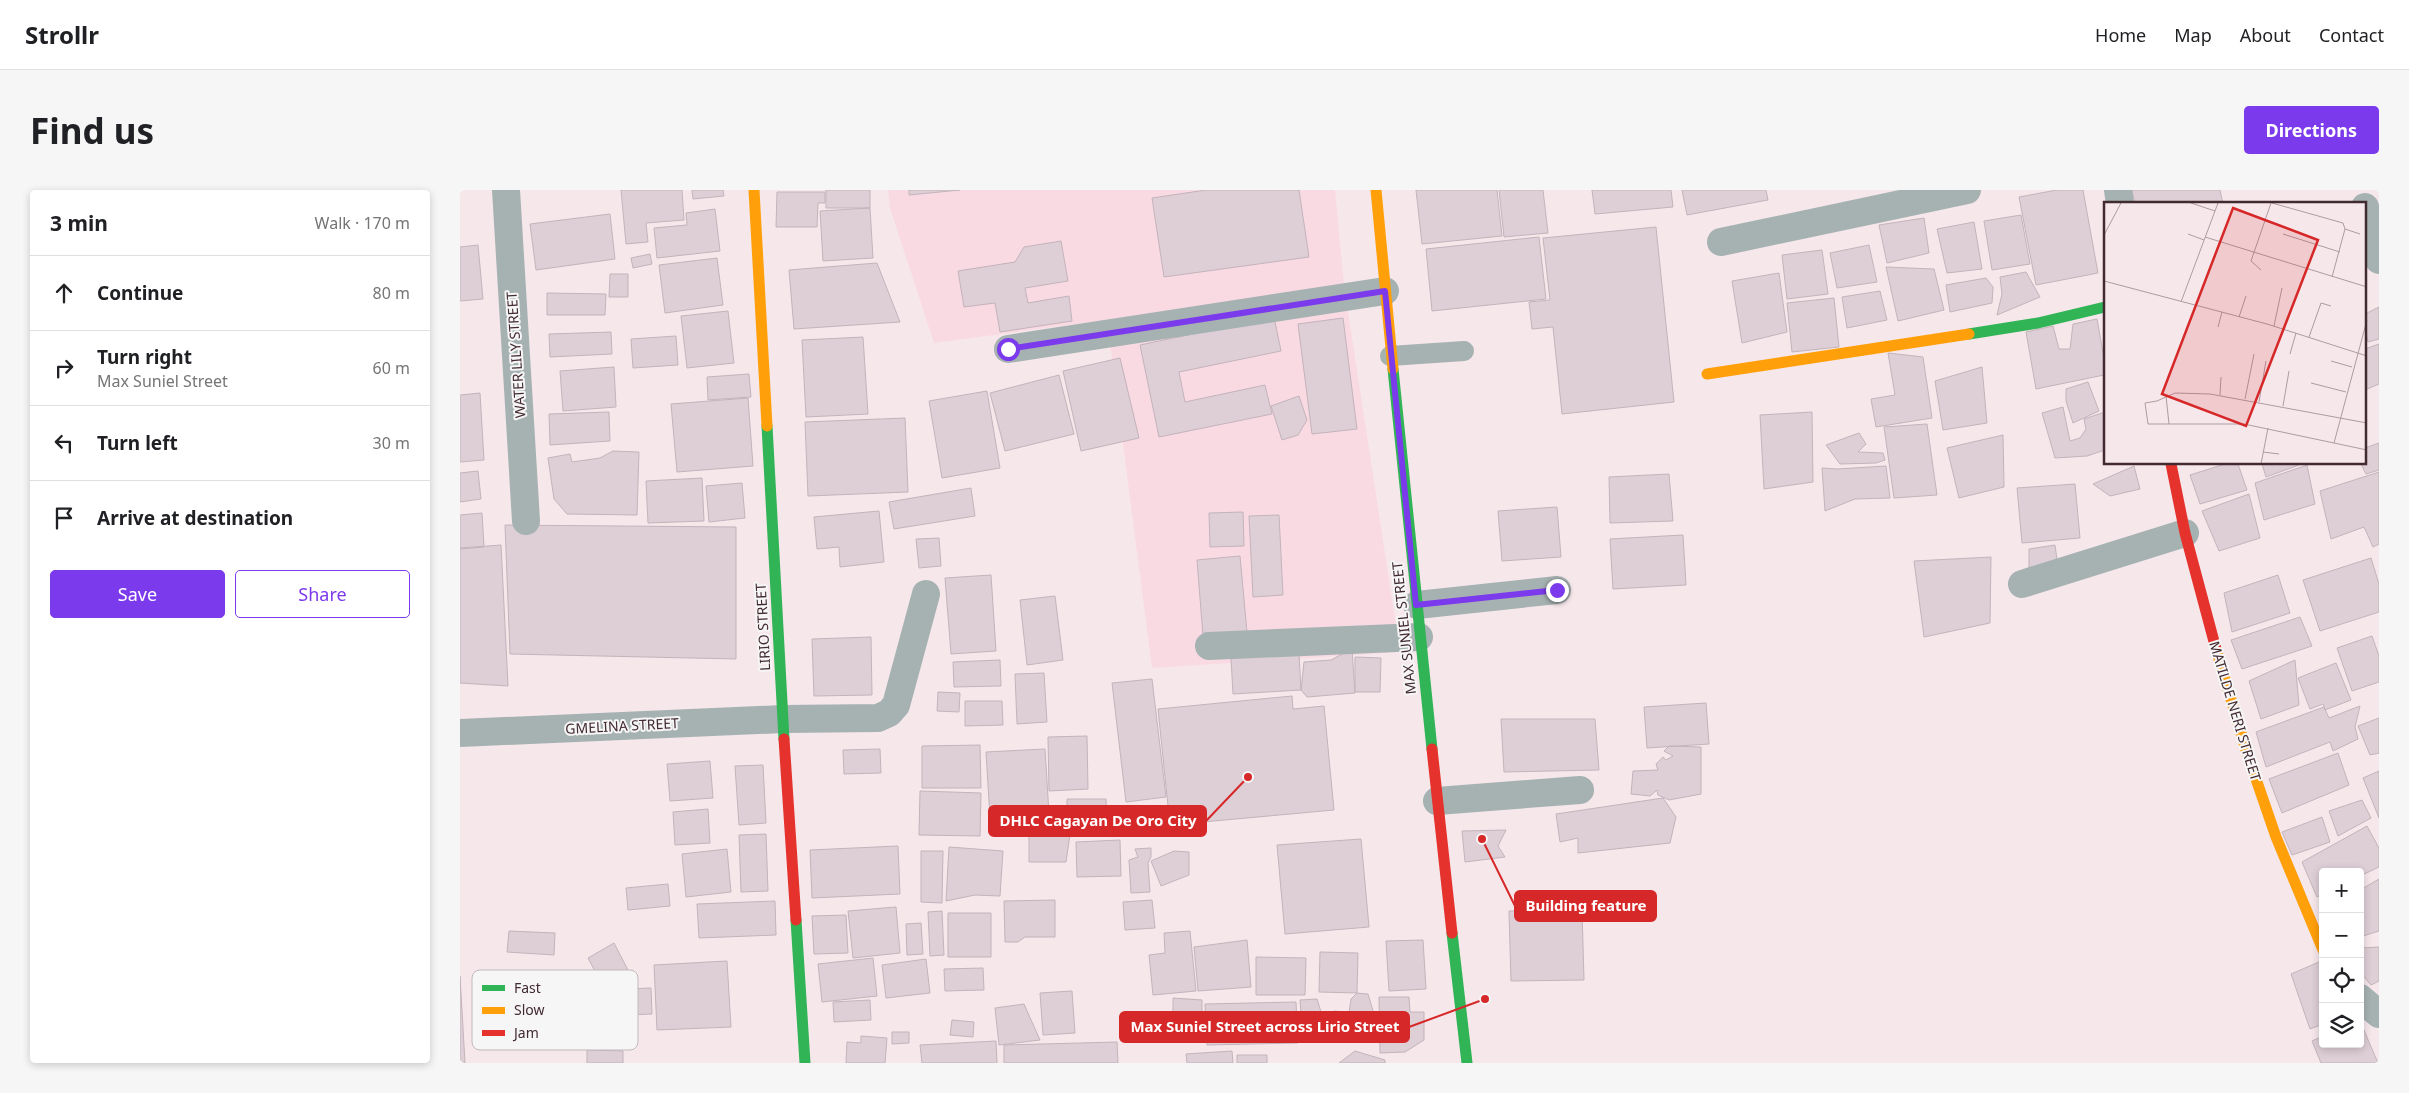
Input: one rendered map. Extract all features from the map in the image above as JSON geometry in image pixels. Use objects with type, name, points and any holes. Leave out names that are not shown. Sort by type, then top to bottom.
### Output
[{"type":"street","name":"WATER LILY STREET","points":[[506,190],[526,521]]},
{"type":"street","name":"LIRIO STREET","points":[[754,190],[783,719],[805,1063]]},
{"type":"street","name":"MAX SUNIEL STREET","points":[[1376,190],[1390,356],[1467,1063]]},
{"type":"street","points":[[1721,242],[1967,190]]},
{"type":"street","points":[[2366,209],[2379,260]]},
{"type":"street","points":[[1008,349],[1385,291]]},
{"type":"street","points":[[1707,374],[2038,323],[2104,307]]},
{"type":"street","name":"MATILDE NERI STREET","points":[[2171,465],[2185,534],[2210,630],[2246,750],[2276,837],[2319,940]]},
{"type":"street","points":[[2022,584],[2185,534]]},
{"type":"street","points":[[1416,605],[1557,590]]},
{"type":"street","name":"GMELINA STREET","points":[[460,733],[783,719],[878,718],[889,713],[896,705],[926,594]]},
{"type":"street","points":[[1209,646],[1420,636]]},
{"type":"street","points":[[1437,801],[1580,790]]},
{"type":"street","points":[[2364,1001],[2379,1014]]},
{"type":"lane","points":[[1390,356],[1464,351]]},
{"type":"shaded area","points":[[888,190],[1335,190],[1344,285],[1400,652],[1152,668],[1107,320],[934,343],[890,208]]},
{"type":"building","points":[[621,190],[682,190],[684,220],[646,223],[648,242],[626,244]]},
{"type":"building","points":[[692,190],[723,190],[724,196],[693,199]]},
{"type":"building","points":[[826,190],[870,190],[870,208],[826,208]]},
{"type":"building","points":[[909,190],[960,190],[909,195]]},
{"type":"building","points":[[1206,190],[1299,190],[1309,257],[1164,277],[1152,198]]},
{"type":"building","points":[[1416,190],[1497,190],[1502,236],[1422,244]]},
{"type":"building","points":[[1499,190],[1543,190],[1548,233],[1504,237]]},
{"type":"building","points":[[1592,190],[1671,190],[1673,207],[1595,214]]},
{"type":"building","points":[[1682,190],[1766,190],[1768,200],[1687,215]]},
{"type":"building","points":[[2057,190],[2083,190],[2098,273],[2036,285],[2019,197]]},
{"type":"building","points":[[2132,190],[2220,190],[2223,202],[2135,202]]},
{"type":"building","points":[[777,192],[825,192],[825,203],[818,203],[817,227],[776,227]]},
{"type":"building","points":[[870,208],[873,258],[823,261],[820,211]]},
{"type":"building","points":[[715,209],[720,251],[657,258],[654,228],[687,225],[686,213]]},
{"type":"building","points":[[610,214],[615,259],[536,270],[530,224]]},
{"type":"building","points":[[2021,215],[2030,264],[1992,270],[1984,221]]},
{"type":"building","points":[[1924,218],[1929,253],[1887,263],[1879,225]]},
{"type":"building","points":[[1974,222],[1982,269],[1947,273],[1937,229]]},
{"type":"building","points":[[1656,227],[1674,402],[1562,414],[1553,327],[1532,329],[1529,302],[1550,300],[1543,238]]},
{"type":"building","points":[[1539,237],[1546,299],[1432,311],[1426,249]]},
{"type":"building","points":[[1061,241],[1068,281],[1025,288],[1028,303],[1069,296],[1072,321],[1000,332],[995,303],[964,307],[958,271],[1015,262],[1024,247]]},
{"type":"building","points":[[478,245],[483,299],[460,301],[460,247]]},
{"type":"building","points":[[1869,245],[1877,282],[1837,288],[1830,253]]},
{"type":"building","points":[[1822,250],[1828,294],[1787,299],[1782,255]]},
{"type":"building","points":[[650,254],[652,264],[633,268],[631,258]]},
{"type":"building","points":[[717,258],[723,305],[665,313],[659,265]]},
{"type":"building","points":[[877,263],[900,322],[794,329],[789,270]]},
{"type":"building","points":[[1886,267],[1934,269],[1944,310],[1898,321]]},
{"type":"building","points":[[2026,272],[2040,297],[1997,315],[2002,294],[2000,277]]},
{"type":"building","points":[[1779,273],[1787,332],[1742,343],[1732,281]]},
{"type":"building","points":[[610,274],[628,274],[628,297],[609,297]]},
{"type":"building","points":[[1986,278],[1993,287],[1992,303],[1950,312],[1946,285]]},
{"type":"building","points":[[1880,291],[1887,320],[1847,328],[1842,297]]},
{"type":"building","points":[[547,293],[606,294],[605,315],[547,315]]},
{"type":"building","points":[[1834,298],[1839,347],[1792,352],[1787,303]]},
{"type":"building","points":[[2379,307],[2379,339],[2368,342],[2366,314]]},
{"type":"building","points":[[728,311],[734,363],[687,368],[681,316]]},
{"type":"building","points":[[1274,317],[1281,351],[1179,372],[1185,402],[1265,385],[1272,414],[1159,437],[1140,345]]},
{"type":"building","points":[[1343,318],[1357,429],[1312,434],[1298,324]]},
{"type":"building","points":[[2097,319],[2104,358],[2104,375],[2036,389],[2026,332],[2053,326],[2059,349],[2070,349],[2073,324]]},
{"type":"building","points":[[611,332],[612,354],[550,357],[549,334]]},
{"type":"building","points":[[676,336],[678,365],[633,368],[631,339]]},
{"type":"building","points":[[863,337],[868,414],[806,417],[802,340]]},
{"type":"building","points":[[2379,344],[2379,384],[2366,390],[2366,349]]},
{"type":"building","points":[[1888,353],[1923,357],[1932,418],[1876,427],[1871,399],[1895,395]]},
{"type":"building","points":[[1120,358],[1139,438],[1081,451],[1063,371]]},
{"type":"building","points":[[614,367],[616,407],[563,411],[560,371]]},
{"type":"building","points":[[1982,367],[1987,423],[1943,430],[1935,381]]},
{"type":"building","points":[[749,374],[751,397],[708,400],[707,377]]},
{"type":"building","points":[[1059,375],[1074,434],[1005,451],[990,393]]},
{"type":"building","points":[[2088,382],[2099,411],[2073,423],[2066,401],[2066,389]]},
{"type":"building","points":[[987,391],[1000,468],[942,478],[929,401]]},
{"type":"building","points":[[480,393],[484,460],[460,462],[460,395]]},
{"type":"building","points":[[1299,396],[1307,420],[1298,435],[1282,440],[1271,406]]},
{"type":"building","points":[[748,398],[753,466],[677,472],[671,404]]},
{"type":"building","points":[[2063,407],[2070,441],[2080,438],[2086,429],[2084,419],[2104,412],[2104,450],[2087,456],[2055,458],[2042,413]]},
{"type":"building","points":[[609,412],[610,441],[550,445],[549,414]]},
{"type":"building","points":[[1812,412],[1813,482],[1764,489],[1760,415]]},
{"type":"building","points":[[905,418],[908,492],[808,496],[805,422]]},
{"type":"building","points":[[1927,424],[1937,495],[1894,498],[1884,427]]},
{"type":"building","points":[[1859,433],[1866,444],[1858,452],[1883,453],[1885,460],[1876,463],[1840,464],[1826,445]]},
{"type":"building","points":[[2003,435],[2004,487],[1959,498],[1947,448]]},
{"type":"building","points":[[2379,443],[2379,470],[2366,474],[2362,465],[2366,465],[2366,448]]},
{"type":"building","points":[[613,451],[639,452],[637,515],[567,514],[554,499],[548,458],[570,454],[572,462],[600,458]]},
{"type":"building","points":[[2222,465],[2238,465],[2247,490],[2200,504],[2190,475]]},
{"type":"building","points":[[2262,465],[2299,465],[2266,477]]},
{"type":"building","points":[[2307,465],[2315,504],[2264,520],[2255,483]]},
{"type":"building","points":[[1886,466],[1890,498],[1855,499],[1825,511],[1822,468]]},
{"type":"building","points":[[2134,466],[2140,489],[2110,496],[2093,484]]},
{"type":"building","points":[[478,471],[481,499],[460,502],[460,473]]},
{"type":"building","points":[[2379,472],[2379,544],[2373,547],[2364,527],[2331,539],[2320,491]]},
{"type":"building","points":[[1669,474],[1673,521],[1610,523],[1609,477]]},
{"type":"building","points":[[702,478],[704,521],[648,523],[646,481]]},
{"type":"building","points":[[742,483],[745,518],[709,522],[706,486]]},
{"type":"building","points":[[2075,484],[2080,538],[2022,543],[2017,488]]},
{"type":"building","points":[[971,488],[975,516],[894,529],[889,502]]},
{"type":"building","points":[[2249,494],[2260,538],[2219,551],[2202,511]]},
{"type":"building","points":[[1557,507],[1561,557],[1502,561],[1498,511]]},
{"type":"building","points":[[879,511],[884,562],[840,567],[839,547],[817,549],[814,517]]},
{"type":"building","points":[[1243,512],[1244,546],[1210,547],[1209,513]]},
{"type":"building","points":[[482,513],[484,547],[460,549],[460,515]]},
{"type":"building","points":[[1279,515],[1283,595],[1253,597],[1249,516]]},
{"type":"building","points":[[505,525],[736,527],[736,659],[510,654]]},
{"type":"building","points":[[1683,535],[1686,585],[1613,589],[1610,539]]},
{"type":"building","points":[[939,538],[941,566],[919,568],[916,539]]},
{"type":"building","points":[[501,545],[508,686],[460,683],[460,548]]},
{"type":"building","points":[[2055,545],[2058,567],[2029,571],[2029,549]]},
{"type":"building","points":[[1240,556],[1247,632],[1203,636],[1197,560]]},
{"type":"building","points":[[1991,557],[1990,623],[1924,637],[1914,561]]},
{"type":"building","points":[[2371,558],[2379,584],[2379,612],[2320,631],[2303,580]]},
{"type":"building","points":[[991,575],[996,651],[951,654],[945,578]]},
{"type":"building","points":[[2278,575],[2290,613],[2232,632],[2224,593]]},
{"type":"building","points":[[1055,596],[1063,660],[1027,665],[1020,600]]},
{"type":"building","points":[[2300,617],[2312,646],[2242,669],[2231,640]]},
{"type":"building","points":[[2372,636],[2379,656],[2379,682],[2352,691],[2337,648]]},
{"type":"building","points":[[871,637],[872,695],[814,696],[812,639]]},
{"type":"building","points":[[1352,649],[1355,693],[1307,697],[1301,690],[1304,662],[1331,660]]},
{"type":"building","points":[[1299,654],[1301,690],[1233,694],[1231,658]]},
{"type":"building","points":[[1355,657],[1381,658],[1380,692],[1355,692]]},
{"type":"building","points":[[1000,660],[1001,686],[954,687],[953,662]]},
{"type":"building","points":[[2295,660],[2299,705],[2261,719],[2249,681]]},
{"type":"building","points":[[2336,663],[2351,700],[2325,710],[2323,704],[2310,709],[2298,678]]},
{"type":"building","points":[[1044,673],[1047,722],[1017,724],[1015,674]]},
{"type":"building","points":[[1152,679],[1166,797],[1126,802],[1112,683]]},
{"type":"building","points":[[938,692],[960,693],[959,712],[937,711]]},
{"type":"building","points":[[1292,696],[1293,709],[1324,706],[1334,810],[1170,825],[1158,709]]},
{"type":"building","points":[[965,701],[1002,701],[1003,725],[965,726]]},
{"type":"building","points":[[1706,703],[1709,744],[1647,748],[1644,707]]},
{"type":"building","points":[[2360,706],[2355,727],[2358,739],[2333,751],[2330,742],[2266,767],[2256,732],[2324,707],[2329,718]]},
{"type":"building","points":[[2379,718],[2379,753],[2370,755],[2358,726]]},
{"type":"building","points":[[1501,719],[1595,719],[1599,770],[1504,772]]},
{"type":"building","points":[[1087,736],[1088,789],[1049,791],[1048,737]]},
{"type":"building","points":[[980,745],[981,788],[922,788],[922,746]]},
{"type":"building","points":[[1669,746],[1701,747],[1701,794],[1669,800],[1658,795],[1657,790],[1650,796],[1631,794],[1633,771],[1658,770],[1656,764],[1663,757],[1666,760],[1673,756],[1664,751]]},
{"type":"building","points":[[880,749],[881,773],[844,774],[843,750]]},
{"type":"building","points":[[1045,749],[1050,830],[991,834],[986,752]]},
{"type":"building","points":[[2338,753],[2349,785],[2282,813],[2269,779]]},
{"type":"building","points":[[710,761],[713,798],[670,801],[667,764]]},
{"type":"building","points":[[763,765],[766,823],[739,825],[735,766]]},
{"type":"building","points":[[2379,771],[2379,818],[2363,778]]},
{"type":"building","points":[[920,791],[981,793],[980,836],[919,835]]},
{"type":"building","points":[[1663,798],[1676,817],[1670,843],[1578,853],[1578,838],[1560,842],[1556,814]]},
{"type":"building","points":[[1067,799],[1106,799],[1107,829],[1070,834],[1067,830]]},
{"type":"building","points":[[2362,800],[2371,818],[2338,836],[2329,811]]},
{"type":"building","points":[[708,809],[710,843],[675,845],[673,812]]},
{"type":"building","points":[[2322,817],[2330,842],[2292,855],[2282,832]]},
{"type":"building","points":[[2367,826],[2379,848],[2379,867],[2364,874],[2364,868],[2319,868],[2319,896],[2317,897],[2302,862]]},
{"type":"building","points":[[1506,830],[1498,846],[1505,857],[1465,862],[1462,831]]},
{"type":"building","points":[[1029,832],[1070,834],[1066,862],[1029,862]]},
{"type":"building","points":[[766,834],[768,891],[741,892],[739,835]]},
{"type":"building","points":[[1361,839],[1369,927],[1285,934],[1277,845]]},
{"type":"building","points":[[1120,840],[1121,876],[1077,877],[1076,842]]},
{"type":"building","points":[[898,846],[900,894],[812,898],[810,850]]},
{"type":"building","points":[[949,847],[1003,851],[1000,896],[975,895],[946,901]]},
{"type":"building","points":[[1151,848],[1151,857],[1148,863],[1150,892],[1131,893],[1129,860],[1138,857],[1135,849]]},
{"type":"building","points":[[727,849],[731,892],[686,897],[682,854]]},
{"type":"building","points":[[921,851],[943,851],[942,903],[921,902]]},
{"type":"building","points":[[1174,851],[1189,852],[1189,875],[1161,886],[1151,861]]},
{"type":"building","points":[[2379,879],[2379,931],[2364,936],[2364,913],[2364,888]]},
{"type":"building","points":[[668,884],[670,906],[628,910],[626,888]]},
{"type":"building","points":[[1055,900],[1055,937],[1025,937],[1018,942],[1005,942],[1004,901]]},
{"type":"building","points":[[1152,900],[1155,928],[1125,930],[1123,902]]},
{"type":"building","points":[[775,901],[776,935],[699,938],[697,904]]},
{"type":"building","points":[[896,907],[900,953],[853,958],[848,911]]},
{"type":"building","points":[[1582,910],[1584,980],[1511,981],[1509,911]]},
{"type":"building","points":[[942,911],[944,955],[930,956],[928,912]]},
{"type":"building","points":[[948,913],[991,913],[991,957],[948,957]]},
{"type":"building","points":[[846,915],[848,953],[814,954],[812,916]]},
{"type":"building","points":[[921,923],[923,954],[907,955],[906,924]]},
{"type":"building","points":[[509,931],[555,933],[554,955],[507,952]]},
{"type":"building","points":[[1190,931],[1196,991],[1153,995],[1149,955],[1165,953],[1164,933]]},
{"type":"building","points":[[1247,940],[1251,987],[1198,991],[1194,947]]},
{"type":"building","points":[[1423,940],[1426,989],[1389,991],[1386,941]]},
{"type":"building","points":[[614,943],[628,970],[594,970],[588,958]]},
{"type":"building","points":[[2379,947],[2379,981],[2371,985],[2364,977],[2364,948]]},
{"type":"building","points":[[1320,952],[1358,953],[1357,993],[1319,992]]},
{"type":"building","points":[[1256,957],[1306,958],[1305,995],[1256,995]]},
{"type":"building","points":[[873,958],[877,996],[822,1002],[818,964]]},
{"type":"building","points":[[926,959],[930,993],[886,998],[882,965]]},
{"type":"building","points":[[727,961],[731,1027],[657,1030],[654,965]]},
{"type":"building","points":[[2319,962],[2319,1026],[2310,1029],[2291,974]]},
{"type":"building","points":[[983,968],[984,990],[945,991],[944,969]]},
{"type":"building","points":[[460,976],[465,1063],[460,1063]]},
{"type":"building","points":[[638,988],[651,988],[652,1014],[638,1015]]},
{"type":"building","points":[[1072,991],[1075,1033],[1043,1035],[1040,993]]},
{"type":"building","points":[[1357,993],[1368,994],[1379,1031],[1351,1039],[1335,1037],[1303,1039],[1300,1000],[1317,999],[1322,1015],[1335,1011],[1349,1013],[1351,999]]},
{"type":"building","points":[[1379,997],[1409,997],[1410,1012],[1424,1012],[1424,1040],[1405,1052],[1380,1053]]},
{"type":"building","points":[[1173,998],[1202,1000],[1202,1040],[1173,1039]]},
{"type":"building","points":[[870,1000],[871,1020],[834,1022],[833,1002]]},
{"type":"building","points":[[1296,1002],[1298,1043],[1207,1045],[1205,1004]]},
{"type":"building","points":[[1024,1004],[1040,1040],[999,1045],[995,1008]]},
{"type":"building","points":[[952,1020],[974,1022],[973,1037],[950,1035]]},
{"type":"building","points":[[2364,1030],[2378,1063],[2321,1063],[2312,1041],[2319,1038],[2319,1048],[2364,1048]]},
{"type":"building","points":[[892,1032],[909,1032],[909,1043],[892,1044]]},
{"type":"building","points":[[861,1036],[887,1038],[885,1063],[846,1063],[847,1042],[861,1043]]},
{"type":"building","points":[[996,1041],[997,1063],[922,1063],[920,1045]]},
{"type":"building","points":[[1117,1042],[1118,1063],[1004,1063],[1004,1045]]},
{"type":"building","points":[[587,1050],[623,1051],[623,1063],[587,1063]]},
{"type":"building","points":[[1232,1051],[1233,1063],[1187,1063],[1186,1054]]},
{"type":"building","points":[[1355,1051],[1385,1060],[1385,1063],[1339,1063]]},
{"type":"building","points":[[1237,1055],[1267,1055],[1267,1063],[1237,1063]]},
{"type":"traffic: fast","points":[[1969,334],[2038,323],[2104,307]]},
{"type":"traffic: fast","points":[[1393,369],[1432,749]]},
{"type":"traffic: fast","points":[[767,426],[784,739]]},
{"type":"traffic: fast","points":[[796,920],[805,1063]]},
{"type":"traffic: fast","points":[[1452,933],[1467,1063]]},
{"type":"traffic: slow","points":[[754,190],[767,426]]},
{"type":"traffic: slow","points":[[1376,190],[1393,369]]},
{"type":"traffic: slow","points":[[1707,374],[1969,334]]},
{"type":"traffic: slow","points":[[2216,649],[2246,750],[2276,837],[2319,940]]},
{"type":"traffic: jam","points":[[2171,465],[2185,533],[2216,649]]},
{"type":"traffic: jam","points":[[784,739],[796,920]]},
{"type":"traffic: jam","points":[[1432,749],[1452,933]]},
{"type":"place","name":"DHLC Cagayan De Oro City","points":[[1248,777]]},
{"type":"place","name":"Building feature","points":[[1482,839]]},
{"type":"place","name":"Max Suniel Street across Lirio Street","points":[[1485,999]]},
{"type":"route","points":[[1008,349],[1385,291],[1416,605],[1557,590]]}]
